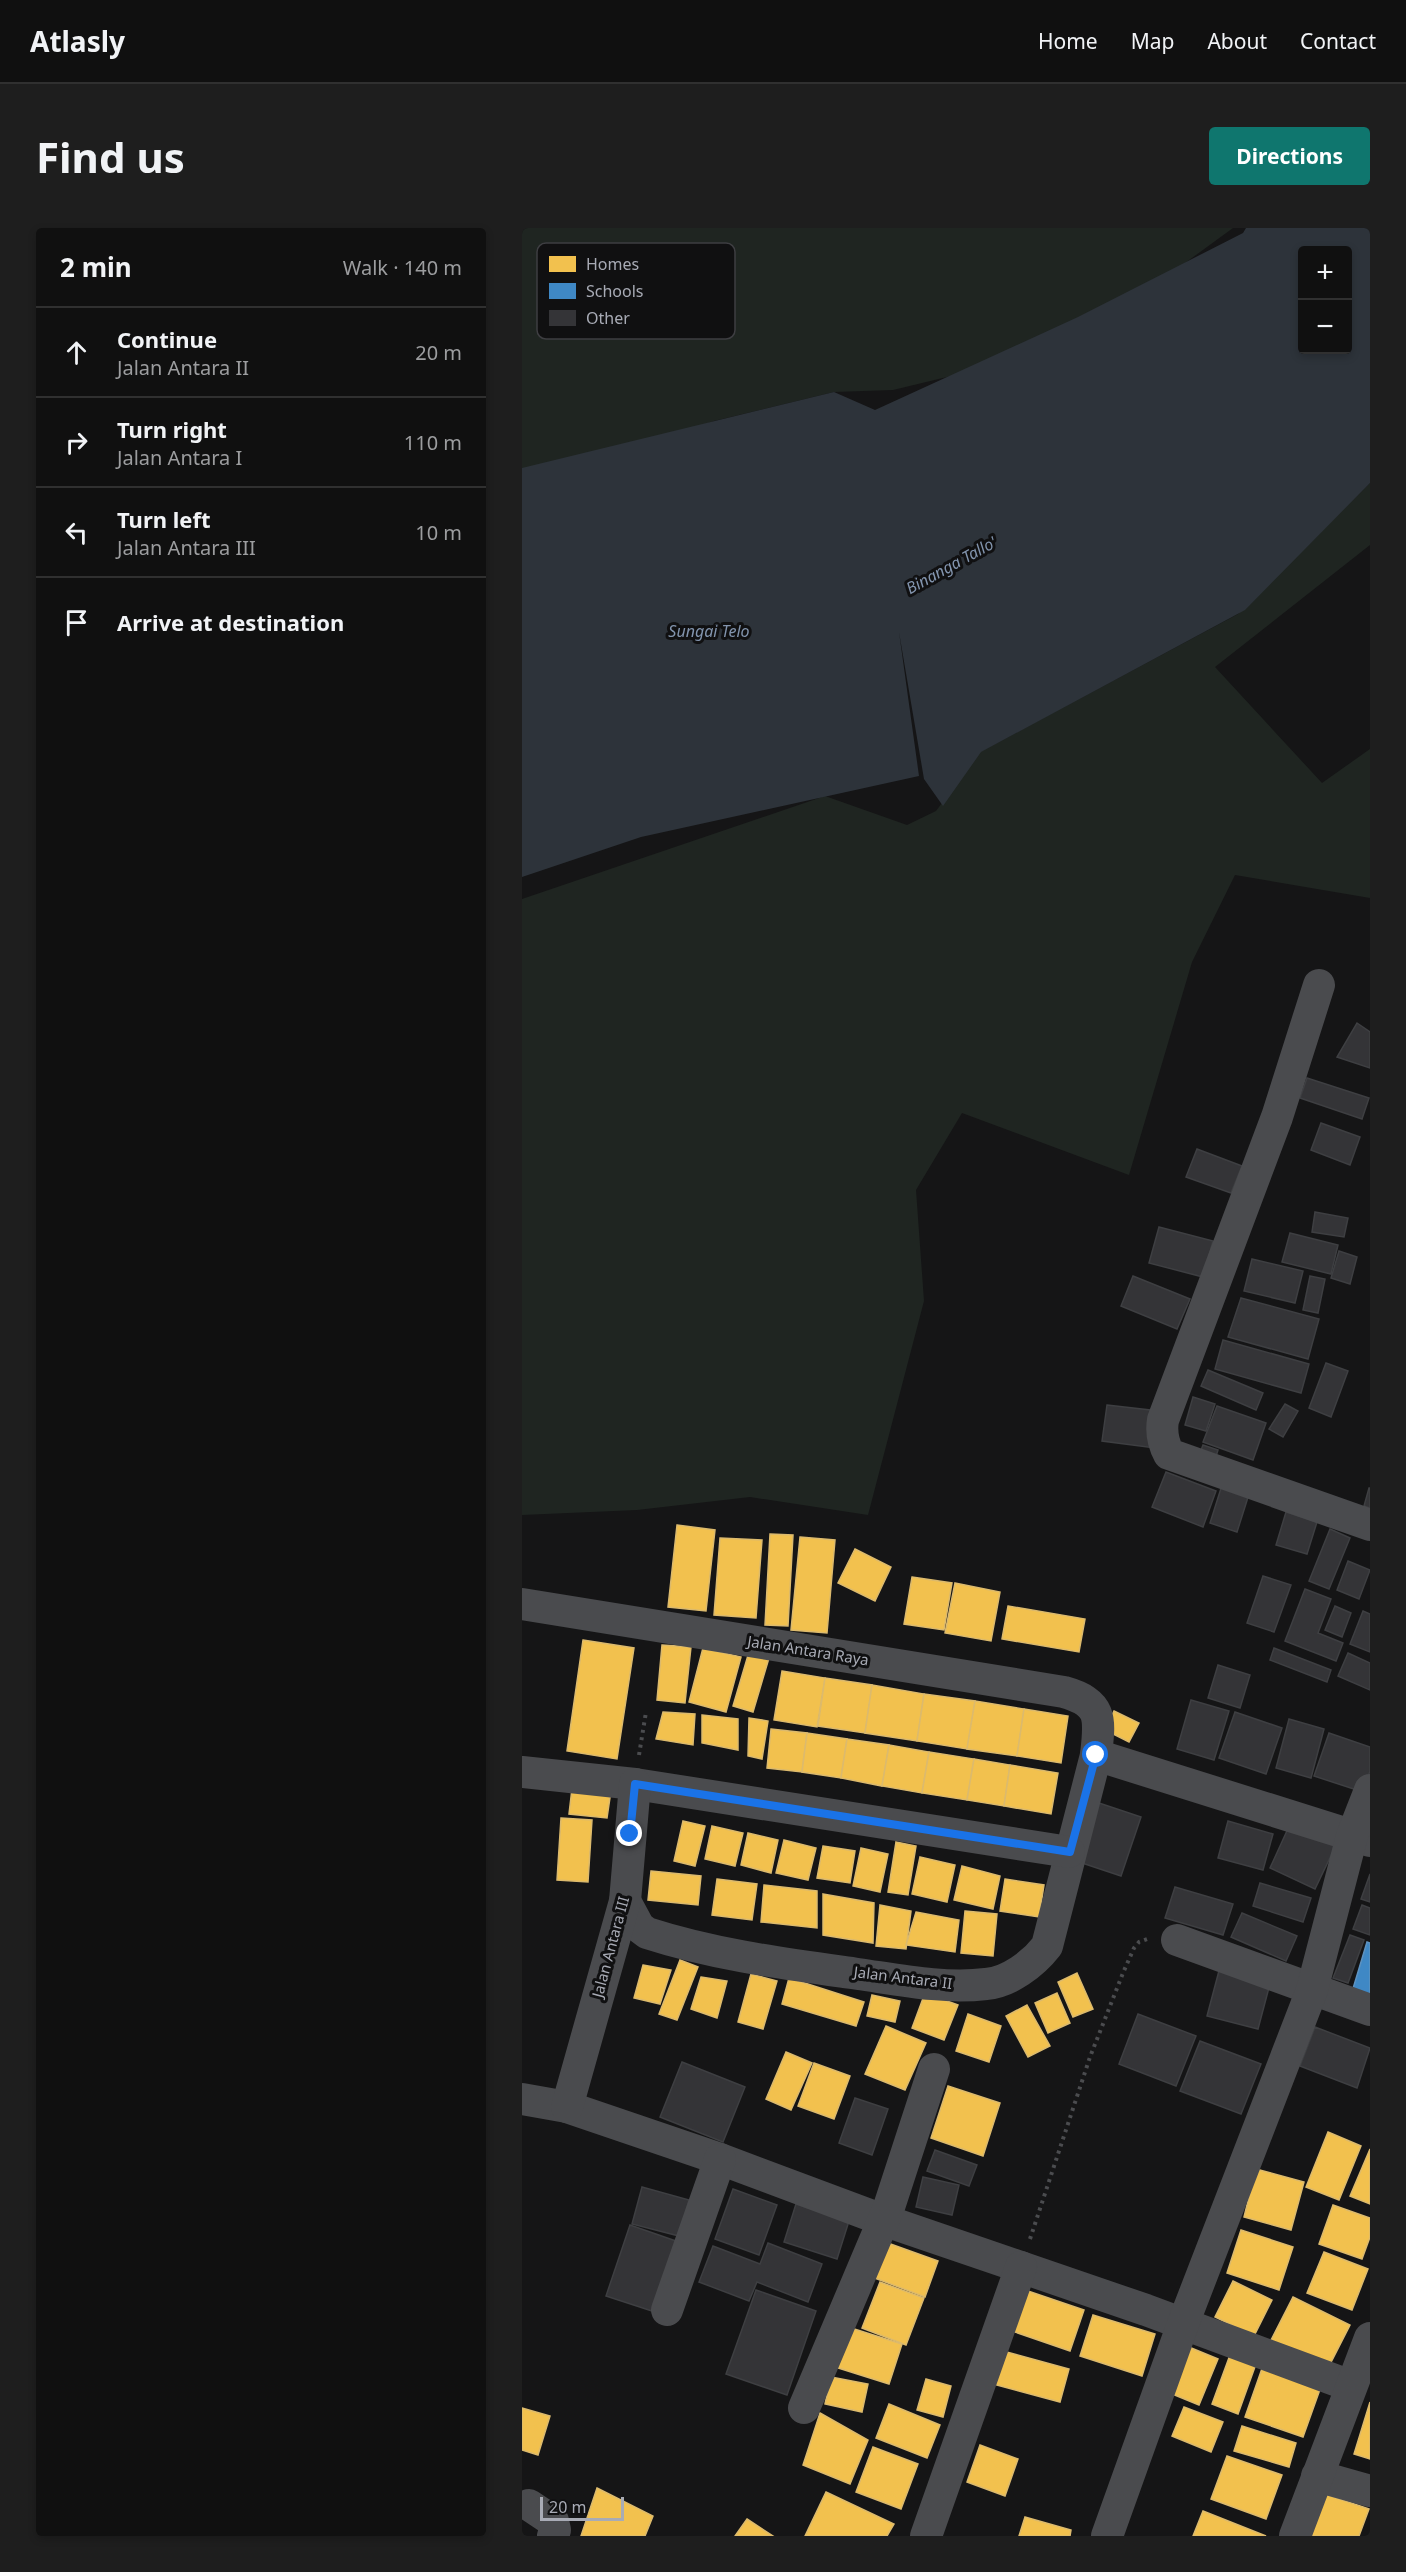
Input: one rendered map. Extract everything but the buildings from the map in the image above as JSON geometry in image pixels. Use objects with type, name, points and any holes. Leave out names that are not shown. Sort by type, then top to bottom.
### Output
[{"type":"street","points":[[1319,985],[1277,1117],[1163,1420],[1162,1430],[1165,1447],[1169,1454],[1370,1525]]},
{"type":"street","name":"Jalan Antara Raya","points":[[522,1604],[1064,1692],[1083,1698],[1090,1705]]},
{"type":"street","name":"Jalan Antara II","points":[[625,1901],[639,1927],[647,1933],[759,1959],[941,1985],[987,1984],[1001,1981],[1024,1968],[1047,1946],[1096,1755],[1100,1725],[1090,1705]]},
{"type":"street","points":[[1096,1755],[1361,1838]]},
{"type":"street","points":[[522,1772],[635,1784],[1070,1852]]},
{"type":"street","name":"Jalan Antara III","points":[[567,2107],[625,1901],[635,1784]]},
{"type":"street","points":[[1107,2536],[1183,2324],[1312,1989],[1361,1838],[1370,1790]]},
{"type":"street","points":[[1177,1941],[1370,2010]]},
{"type":"street","points":[[804,2408],[895,2191],[934,2069]]},
{"type":"street","points":[[522,2098],[567,2107],[720,2159],[883,2220],[1183,2324],[1351,2386]]},
{"type":"street","points":[[667,2310],[720,2159]]},
{"type":"street","points":[[926,2536],[1021,2267]]},
{"type":"street","points":[[1295,2536],[1370,2338]]},
{"type":"street","points":[[1317,2476],[1370,2491]]},
{"type":"street","points":[[529,2505],[553,2521],[555,2530],[553,2536]]},
{"type":"path","points":[[635,1784],[646,1712]]},
{"type":"path","points":[[1021,2267],[1090,2056],[1134,1948],[1145,1939],[1162,1938],[1177,1941]]},
{"type":"shaded area","points":[[522,228],[1233,228],[1122,309],[951,376],[893,390],[834,392],[714,421],[522,487]]},
{"type":"shaded area","points":[[1370,483],[1370,545],[1215,667],[1322,783],[1370,749],[1370,898],[1235,875],[1192,962],[1129,1175],[962,1113],[916,1190],[924,1301],[868,1515],[750,1497],[637,1510],[522,1515],[522,899],[825,796],[907,825],[936,811],[980,752],[1238,614]]},
{"type":"water","points":[[1246,228],[1370,228],[1370,483],[1245,610],[981,752],[943,806],[924,779],[899,632],[919,776],[641,837],[522,877],[522,468],[834,392],[875,410],[1078,317],[1243,233]]},
{"type":"route","points":[[630,1834],[635,1784],[1070,1852],[1096,1755]]},
{"type":"water label","name":"Binanga Tallo'","points":[[951,565]]},
{"type":"water label","name":"Sungai Telo","points":[[709,631]]}]
